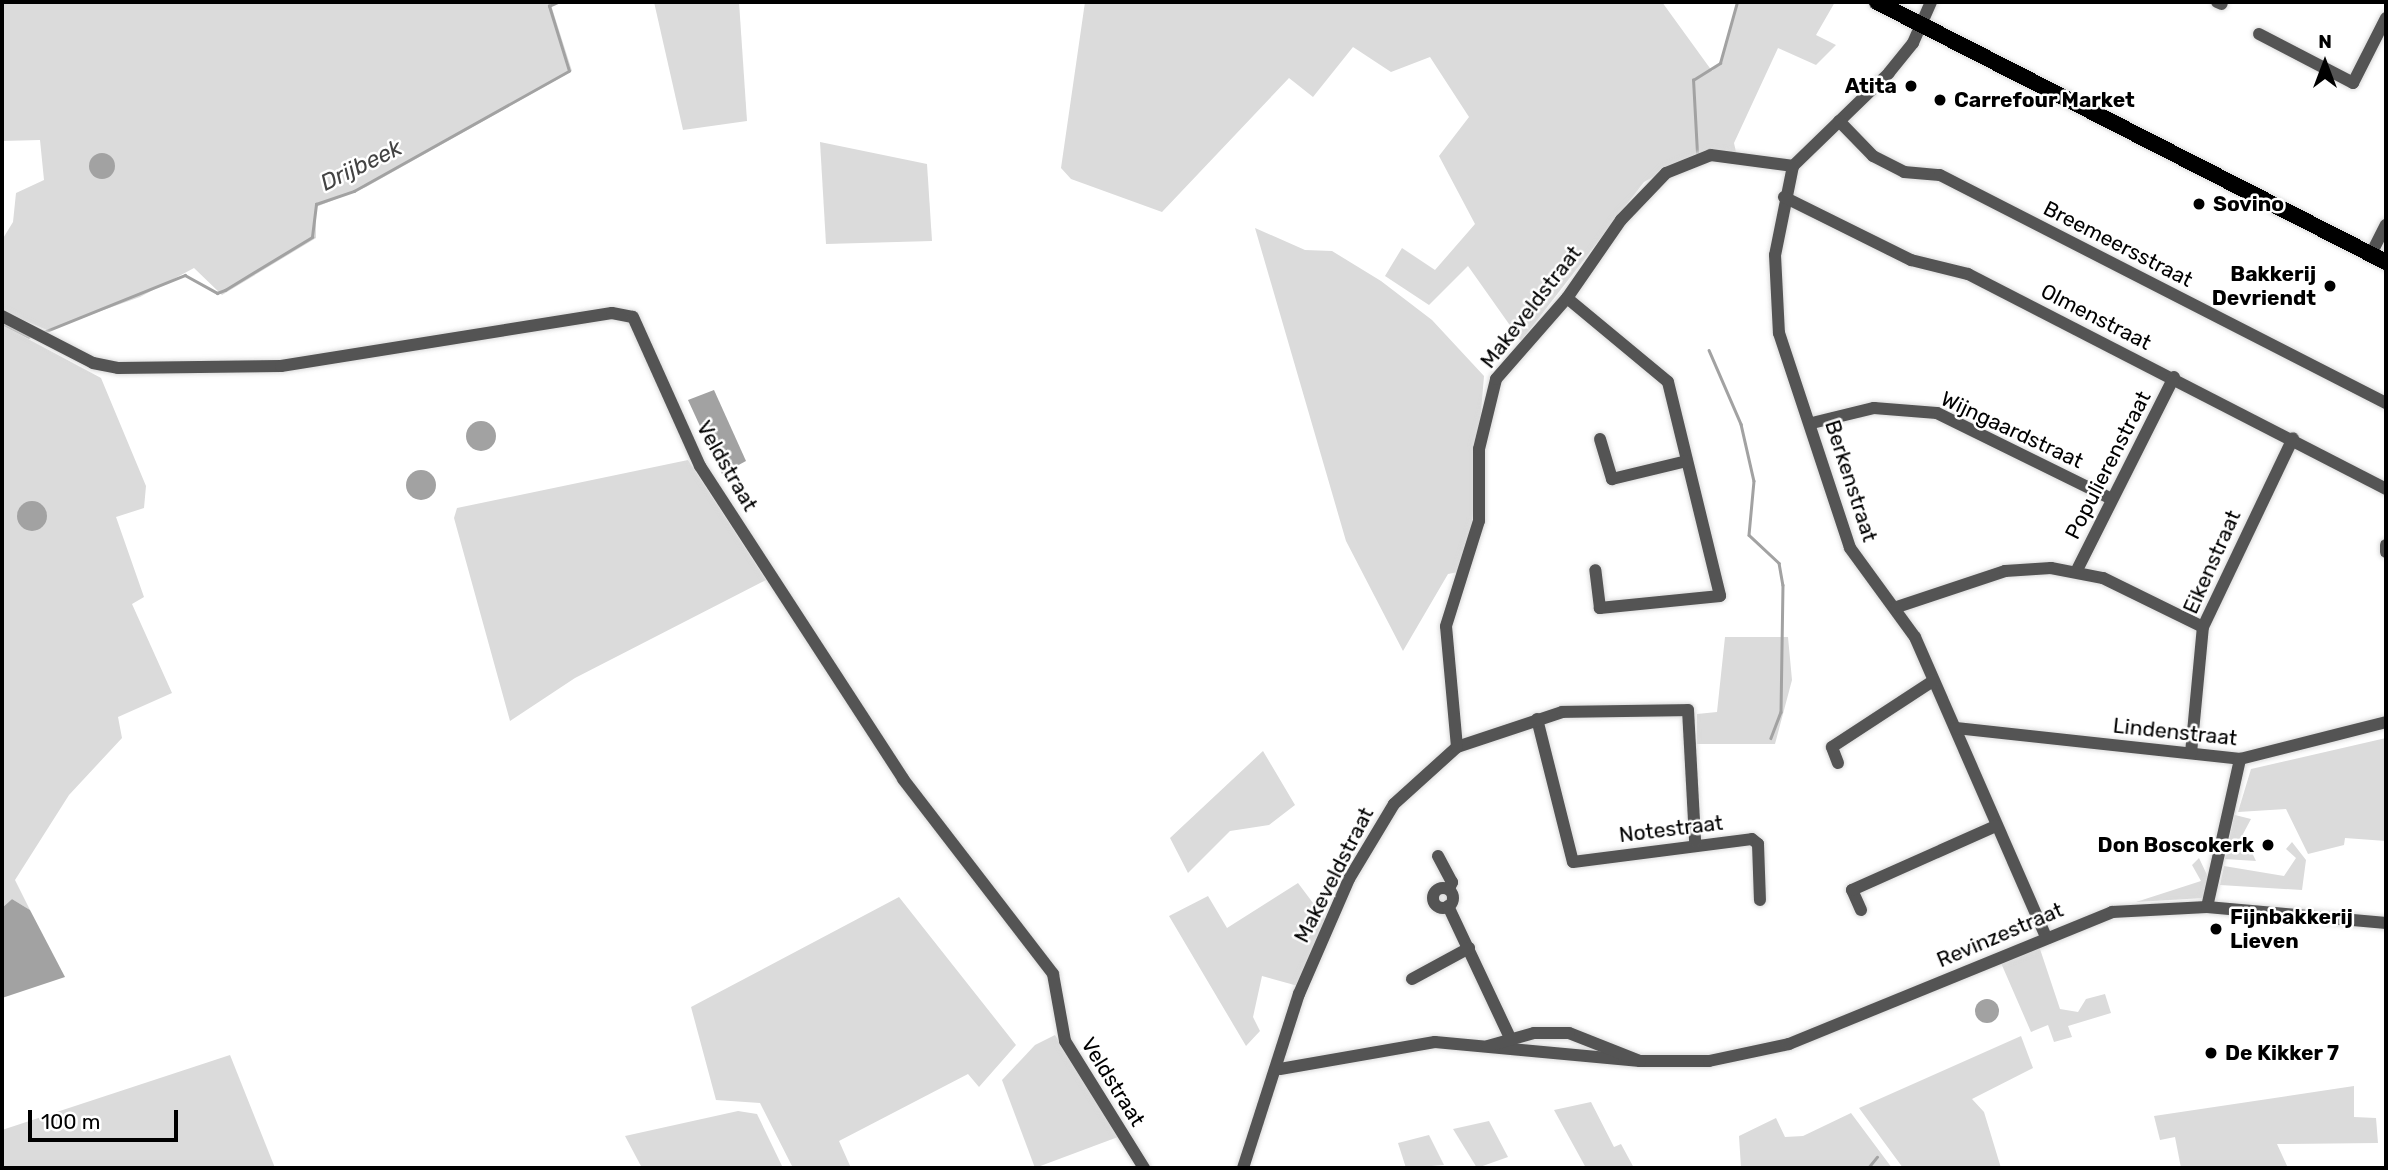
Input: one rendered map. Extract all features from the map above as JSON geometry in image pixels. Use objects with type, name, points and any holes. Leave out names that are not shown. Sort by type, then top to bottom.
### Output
[{"type":"main road","points":[[1877,2],[2386,261]]},
{"type":"street","points":[[1793,166],[1905,53],[1931,2]]},
{"type":"street","points":[[2259,34],[2353,83],[2386,18]]},
{"type":"street","name":"Breemeersstraat","points":[[1839,121],[1873,156],[1904,172],[1940,175],[2386,403]]},
{"type":"street","name":"Makeveldstraat","points":[[1243,1168],[1280,1069],[1299,994],[1349,879],[1394,803],[1457,747],[1446,625],[1479,520],[1479,449],[1487,404],[1496,379],[1567,298],[1621,220],[1666,173],[1711,156],[1793,166]]},
{"type":"street","name":"Berkenstraat","points":[[1793,166],[1784,197],[1775,299],[1779,333],[1812,423],[1850,548],[1898,607],[1956,728],[2045,935]]},
{"type":"street","name":"Olmenstraat","points":[[1784,197],[1911,260],[1968,274],[2385,486]]},
{"type":"street","points":[[2371,254],[2386,225]]},
{"type":"street","points":[[1567,298],[1668,382],[1720,596],[1600,608],[1595,570]]},
{"type":"street","name":"Veldstraat","points":[[2,316],[93,363],[118,368],[281,366],[612,313],[633,317],[700,466],[903,779],[1053,974],[1065,1041],[1144,1168]]},
{"type":"street","name":"Populierenstraat","points":[[2077,570],[2174,377]]},
{"type":"street","name":"Wijngaardstraat","points":[[1812,423],[1874,408],[1937,413],[2112,499]]},
{"type":"street","name":"Eikenstraat","points":[[2191,753],[2203,627],[2293,438]]},
{"type":"street","points":[[1600,439],[1612,479],[1687,461]]},
{"type":"street","points":[[2386,545],[2386,552]]},
{"type":"street","points":[[1898,607],[2005,570],[2077,570],[2203,627]]},
{"type":"street","points":[[1838,763],[1832,747],[1933,681]]},
{"type":"street","points":[[1457,747],[1536,719],[1588,709],[1688,710],[1695,841]]},
{"type":"street","name":"Notestraat","points":[[1536,719],[1573,863],[1695,841],[1758,844],[1759,900]]},
{"type":"street","name":"Lindenstraat","points":[[1956,728],[2240,759],[2386,722]]},
{"type":"street","points":[[2207,907],[2240,759]]},
{"type":"street","points":[[1861,910],[1852,890],[1996,826]]},
{"type":"street","points":[[1438,856],[1451,882],[1448,889],[1440,888],[1433,898],[1448,906],[1511,1040]]},
{"type":"street","name":"Revinzestraat","points":[[1280,1069],[1398,1044],[1488,1046],[1640,1061],[1709,1061],[1788,1045],[2045,935],[2112,912],[2207,907],[2386,923]]},
{"type":"street","points":[[1412,979],[1469,947]]},
{"type":"street","name":"Revinzestraat","points":[[1488,1046],[1511,1040],[1569,1033],[1640,1061]]},
{"type":"shaded area","points":[[2,2],[550,2],[572,71],[366,187],[316,207],[316,238],[222,295],[194,268],[140,297],[47,330],[2,311],[2,240],[13,222],[16,193],[44,180],[40,140],[2,141]]},
{"type":"shaded area","points":[[654,2],[739,2],[747,121],[683,130]]},
{"type":"shaded area","points":[[1085,2],[1662,2],[1712,71],[1720,63],[1737,2],[1835,2],[1816,35],[1836,45],[1816,65],[1778,48],[1734,143],[1736,152],[1697,153],[1644,182],[1521,341],[1468,266],[1429,305],[1385,276],[1402,248],[1435,270],[1475,224],[1439,156],[1469,117],[1430,57],[1391,72],[1353,47],[1313,97],[1289,78],[1162,212],[1071,179],[1061,168]]},
{"type":"shaded area","points":[[820,142],[927,164],[932,241],[826,244]]},
{"type":"shaded area","points":[[102,153],[111,157],[115,166],[111,175],[102,179],[93,175],[89,166],[93,157]]},
{"type":"shaded area","points":[[1255,228],[1305,250],[1332,251],[1381,281],[1432,320],[1484,376],[1471,534],[1458,572],[1448,574],[1403,651],[1346,541]]},
{"type":"shaded area","points":[[2,325],[101,378],[146,486],[144,508],[116,517],[144,597],[132,604],[172,693],[118,717],[122,738],[69,795],[15,880],[30,910],[12,899],[2,908]]},
{"type":"shaded area","points":[[714,390],[746,461],[722,474],[688,400]]},
{"type":"shaded area","points":[[481,421],[492,425],[496,436],[492,447],[481,451],[470,447],[466,436],[470,425]]},
{"type":"shaded area","points":[[688,460],[766,580],[575,678],[510,721],[454,518],[457,508]]},
{"type":"shaded area","points":[[421,470],[431,475],[436,485],[431,495],[421,500],[411,495],[406,485],[411,475]]},
{"type":"shaded area","points":[[32,501],[38,502],[46,510],[46,522],[38,530],[32,531],[26,530],[18,522],[17,516],[18,510],[26,502]]},
{"type":"shaded area","points":[[1725,637],[1788,637],[1792,680],[1775,744],[1697,744],[1697,714],[1717,712]]},
{"type":"shaded area","points":[[2386,738],[2386,841],[2345,838],[2344,845],[2308,854],[2286,809],[2238,812],[2251,769]]},
{"type":"shaded area","points":[[1263,751],[1295,805],[1269,825],[1230,831],[1188,873],[1170,838]]},
{"type":"shaded area","points":[[2239,793],[2235,815],[2251,819],[2243,834],[2256,861],[2225,859]]},
{"type":"shaded area","points":[[2292,842],[2306,860],[2302,890],[2220,885],[2224,866],[2284,876],[2296,858],[2286,849]]},
{"type":"shaded area","points":[[2199,858],[2208,877],[2204,898],[2136,902],[2201,881],[2192,865]]},
{"type":"shaded area","points":[[1298,883],[1325,919],[1298,986],[1262,976],[1253,1017],[1260,1031],[1246,1046],[1169,916],[1208,896],[1227,928]]},
{"type":"shaded area","points":[[899,897],[1016,1045],[979,1087],[968,1074],[839,1141],[851,1168],[793,1168],[760,1103],[716,1100],[691,1007]]},
{"type":"shaded area","points":[[12,899],[30,910],[65,977],[2,998],[2,908]]},
{"type":"shaded area","points":[[2039,946],[2060,1009],[2078,1012],[2086,999],[2105,994],[2111,1013],[2068,1026],[2072,1037],[2054,1042],[2048,1025],[2031,1032],[2001,963]]},
{"type":"shaded area","points":[[1987,999],[1995,1003],[1999,1011],[1995,1019],[1987,1023],[1979,1019],[1975,1011],[1979,1003]]},
{"type":"shaded area","points":[[1055,1035],[1118,1137],[1035,1168],[1002,1080],[1035,1045]]},
{"type":"shaded area","points":[[2021,1036],[2033,1068],[1972,1099],[1984,1112],[2001,1168],[1903,1168],[1859,1108]]},
{"type":"shaded area","points":[[230,1055],[275,1168],[2,1168],[2,1130]]},
{"type":"shaded area","points":[[2354,1086],[2354,1117],[2376,1118],[2378,1143],[2277,1144],[2288,1168],[2181,1168],[2175,1137],[2160,1140],[2154,1116]]},
{"type":"shaded area","points":[[1591,1102],[1614,1147],[1621,1144],[1634,1168],[1586,1168],[1554,1110]]},
{"type":"shaded area","points":[[738,1111],[757,1114],[783,1168],[642,1168],[625,1136]]},
{"type":"shaded area","points":[[1851,1113],[1892,1168],[1741,1168],[1739,1136],[1776,1118],[1785,1137],[1803,1136]]},
{"type":"shaded area","points":[[1489,1121],[1508,1157],[1477,1168],[1453,1129]]},
{"type":"shaded area","points":[[1429,1135],[1444,1165],[1406,1168],[1398,1143]]},
{"type":"waterway","name":"Drijbeek","points":[[44,332],[185,275],[217,293],[312,237],[316,204],[354,191],[569,71],[549,6],[558,2]]},
{"type":"waterway","points":[[1697,153],[1693,80],[1720,63],[1737,2]]},
{"type":"waterway","name":"Drijbeek","points":[[2,323],[29,337]]},
{"type":"waterway","points":[[1709,350],[1741,424],[1754,481],[1749,535],[1779,563],[1783,585],[1781,712],[1771,738]]},
{"type":"waterway","points":[[1868,1168],[1877,1157]]},
{"type":"place","name":"Atita","points":[[1911,86]]},
{"type":"place","name":"Carrefour Market","points":[[1940,100]]},
{"type":"place","name":"Sovino","points":[[2199,204]]},
{"type":"place","name":"Bakkerij Devriendt","points":[[2330,286]]},
{"type":"place","name":"Don Boscokerk","points":[[2268,845]]},
{"type":"place","name":"Fijnbakkerij Lieven","points":[[2216,929]]},
{"type":"place","name":"De Kikker 7","points":[[2211,1053]]}]
